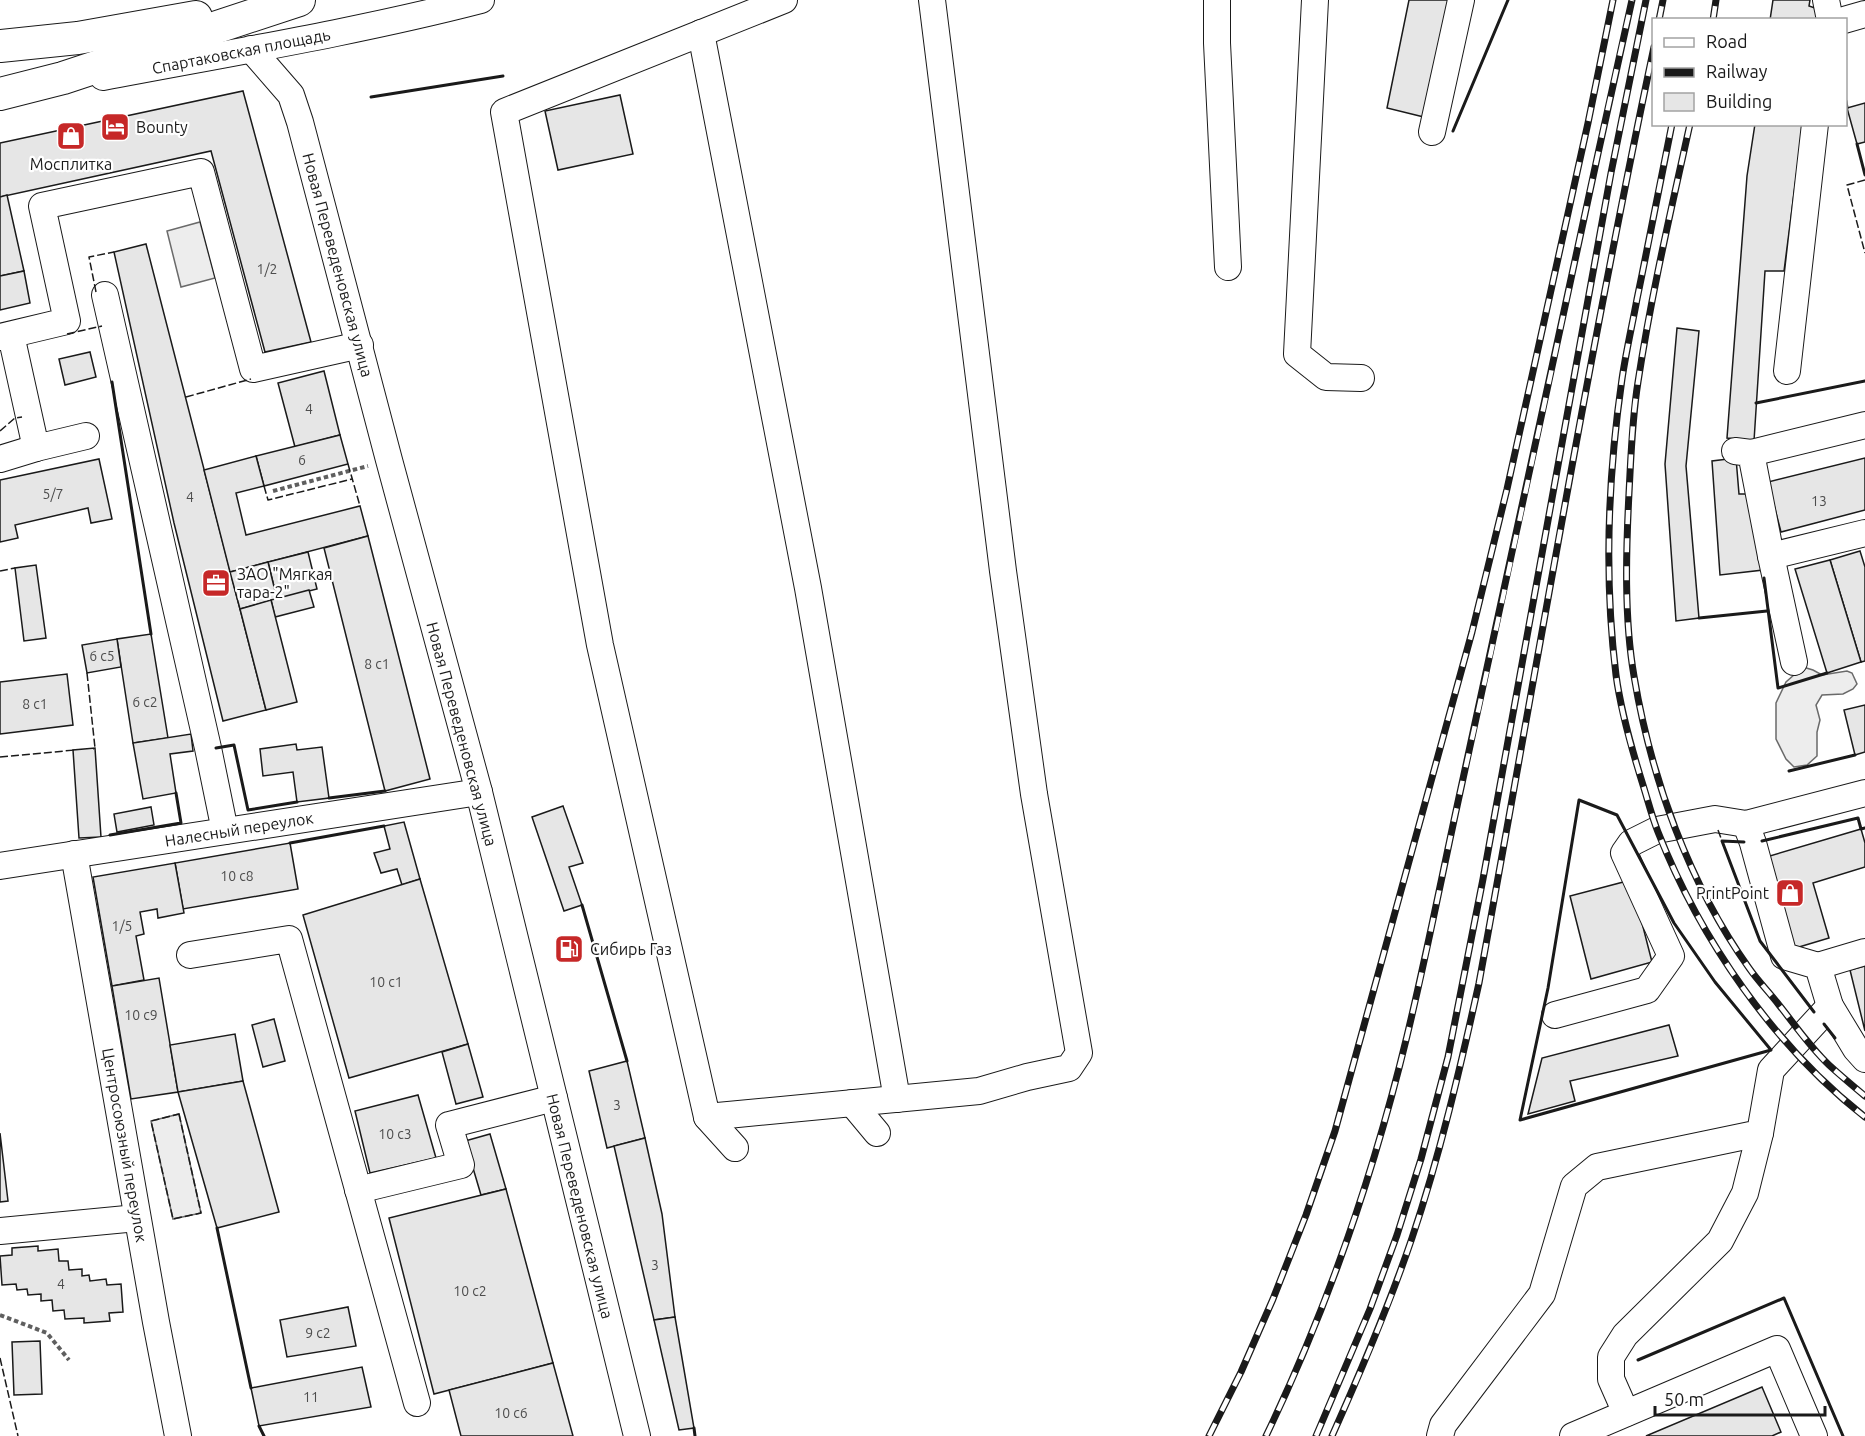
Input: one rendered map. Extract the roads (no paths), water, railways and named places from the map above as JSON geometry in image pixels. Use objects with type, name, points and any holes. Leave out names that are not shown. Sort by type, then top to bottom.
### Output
[{"type":"main road","points":[[0,47],[78,38],[242,8],[273,0]]},
{"type":"main road","points":[[0,95],[63,78],[299,0]]},
{"type":"street","name":"Спартаковская площадь","points":[[0,95],[251,49],[440,11],[482,0]]},
{"type":"street","points":[[735,1148],[707,1117],[600,645],[504,112],[784,0]]},
{"type":"street","points":[[707,1117],[978,1090],[1028,1081],[1069,1068],[1079,1053],[1034,794],[1003,571],[932,0]]},
{"type":"street","points":[[1217,0],[1217,44],[1228,267]]},
{"type":"street","points":[[1315,0],[1297,354],[1326,377],[1361,378]]},
{"type":"street","points":[[1432,132],[1461,0]]},
{"type":"street","points":[[1826,0],[1830,18]]},
{"type":"street","points":[[1847,19],[1865,14]]},
{"type":"street","points":[[701,33],[806,577],[897,1099]]},
{"type":"street","points":[[0,47],[225,54]]},
{"type":"street","name":"Новая Переведеновская улица","points":[[251,49],[291,95],[300,122],[479,792],[637,1436]]},
{"type":"street","points":[[1787,371],[1815,126]]},
{"type":"street","points":[[36,448],[5,336],[67,321],[42,206],[201,172],[253,369],[360,345]]},
{"type":"street","points":[[105,296],[206,737],[225,831]]},
{"type":"street","points":[[1794,662],[1772,556],[1743,452],[1865,425]]},
{"type":"street","points":[[0,459],[86,436]]},
{"type":"street","points":[[1772,556],[1865,533]]},
{"type":"street","name":"Налесный переулок","points":[[0,866],[479,792]]},
{"type":"street","points":[[1555,1015],[1647,990],[1671,956],[1624,853],[1631,843],[1657,830],[1715,819],[1746,824],[1865,793]]},
{"type":"street","points":[[1746,824],[1784,956],[1818,966],[1865,952]]},
{"type":"street","name":"Центросоюзный переулок","points":[[74,854],[137,1218],[178,1436]]},
{"type":"street","points":[[190,955],[289,939],[417,1403]]},
{"type":"street","points":[[1818,966],[1830,1006],[1856,1049],[1865,1059]]},
{"type":"street","points":[[1626,1413],[1611,1379],[1611,1357],[1625,1335],[1720,1241],[1745,1192],[1760,1133],[1771,1070],[1830,1006]]},
{"type":"street","points":[[358,1190],[461,1165],[449,1125],[554,1098]]},
{"type":"street","points":[[852,1103],[877,1133]]},
{"type":"street","points":[[1440,1436],[1443,1425],[1542,1294],[1574,1186],[1598,1167],[1760,1133]]},
{"type":"street","points":[[0,1232],[137,1218]]},
{"type":"street","points":[[1573,1436],[1777,1349],[1814,1436]]},
{"type":"railway","points":[[1209,1436],[1241,1372],[1273,1299],[1306,1215],[1335,1131],[1472,632],[1507,489],[1613,0]]},
{"type":"railway","points":[[1266,1436],[1309,1339],[1347,1240],[1380,1138],[1407,1036],[1632,0]]},
{"type":"railway","points":[[1316,1436],[1370,1309],[1397,1235],[1421,1159],[1448,1057],[1483,879],[1611,173],[1646,0]]},
{"type":"railway","points":[[1659,18],[1663,0]]},
{"type":"railway","points":[[1713,18],[1716,0]]},
{"type":"railway","points":[[1332,1436],[1374,1338],[1412,1238],[1440,1144],[1479,983],[1585,398],[1652,57]]},
{"type":"railway","points":[[1672,126],[1625,359],[1613,453],[1609,527],[1610,601],[1612,638],[1621,703],[1627,731],[1658,832],[1695,912],[1743,988],[1771,1024],[1800,1058],[1865,1117]]},
{"type":"railway","points":[[1690,126],[1655,285],[1634,410],[1627,561],[1627,608],[1634,676],[1641,714],[1662,791],[1675,829],[1708,901],[1749,968],[1815,1051],[1865,1096]]},
{"type":"place","name":"Bounty","points":[[115,127]]},
{"type":"place","name":"Мосплитка","points":[[71,136]]},
{"type":"place","name":"ЗАО \"Мягкая тара-2\"","points":[[216,583]]},
{"type":"place","name":"PrintPoint","points":[[1790,893]]},
{"type":"place","name":"Сибирь Газ","points":[[569,949]]}]
